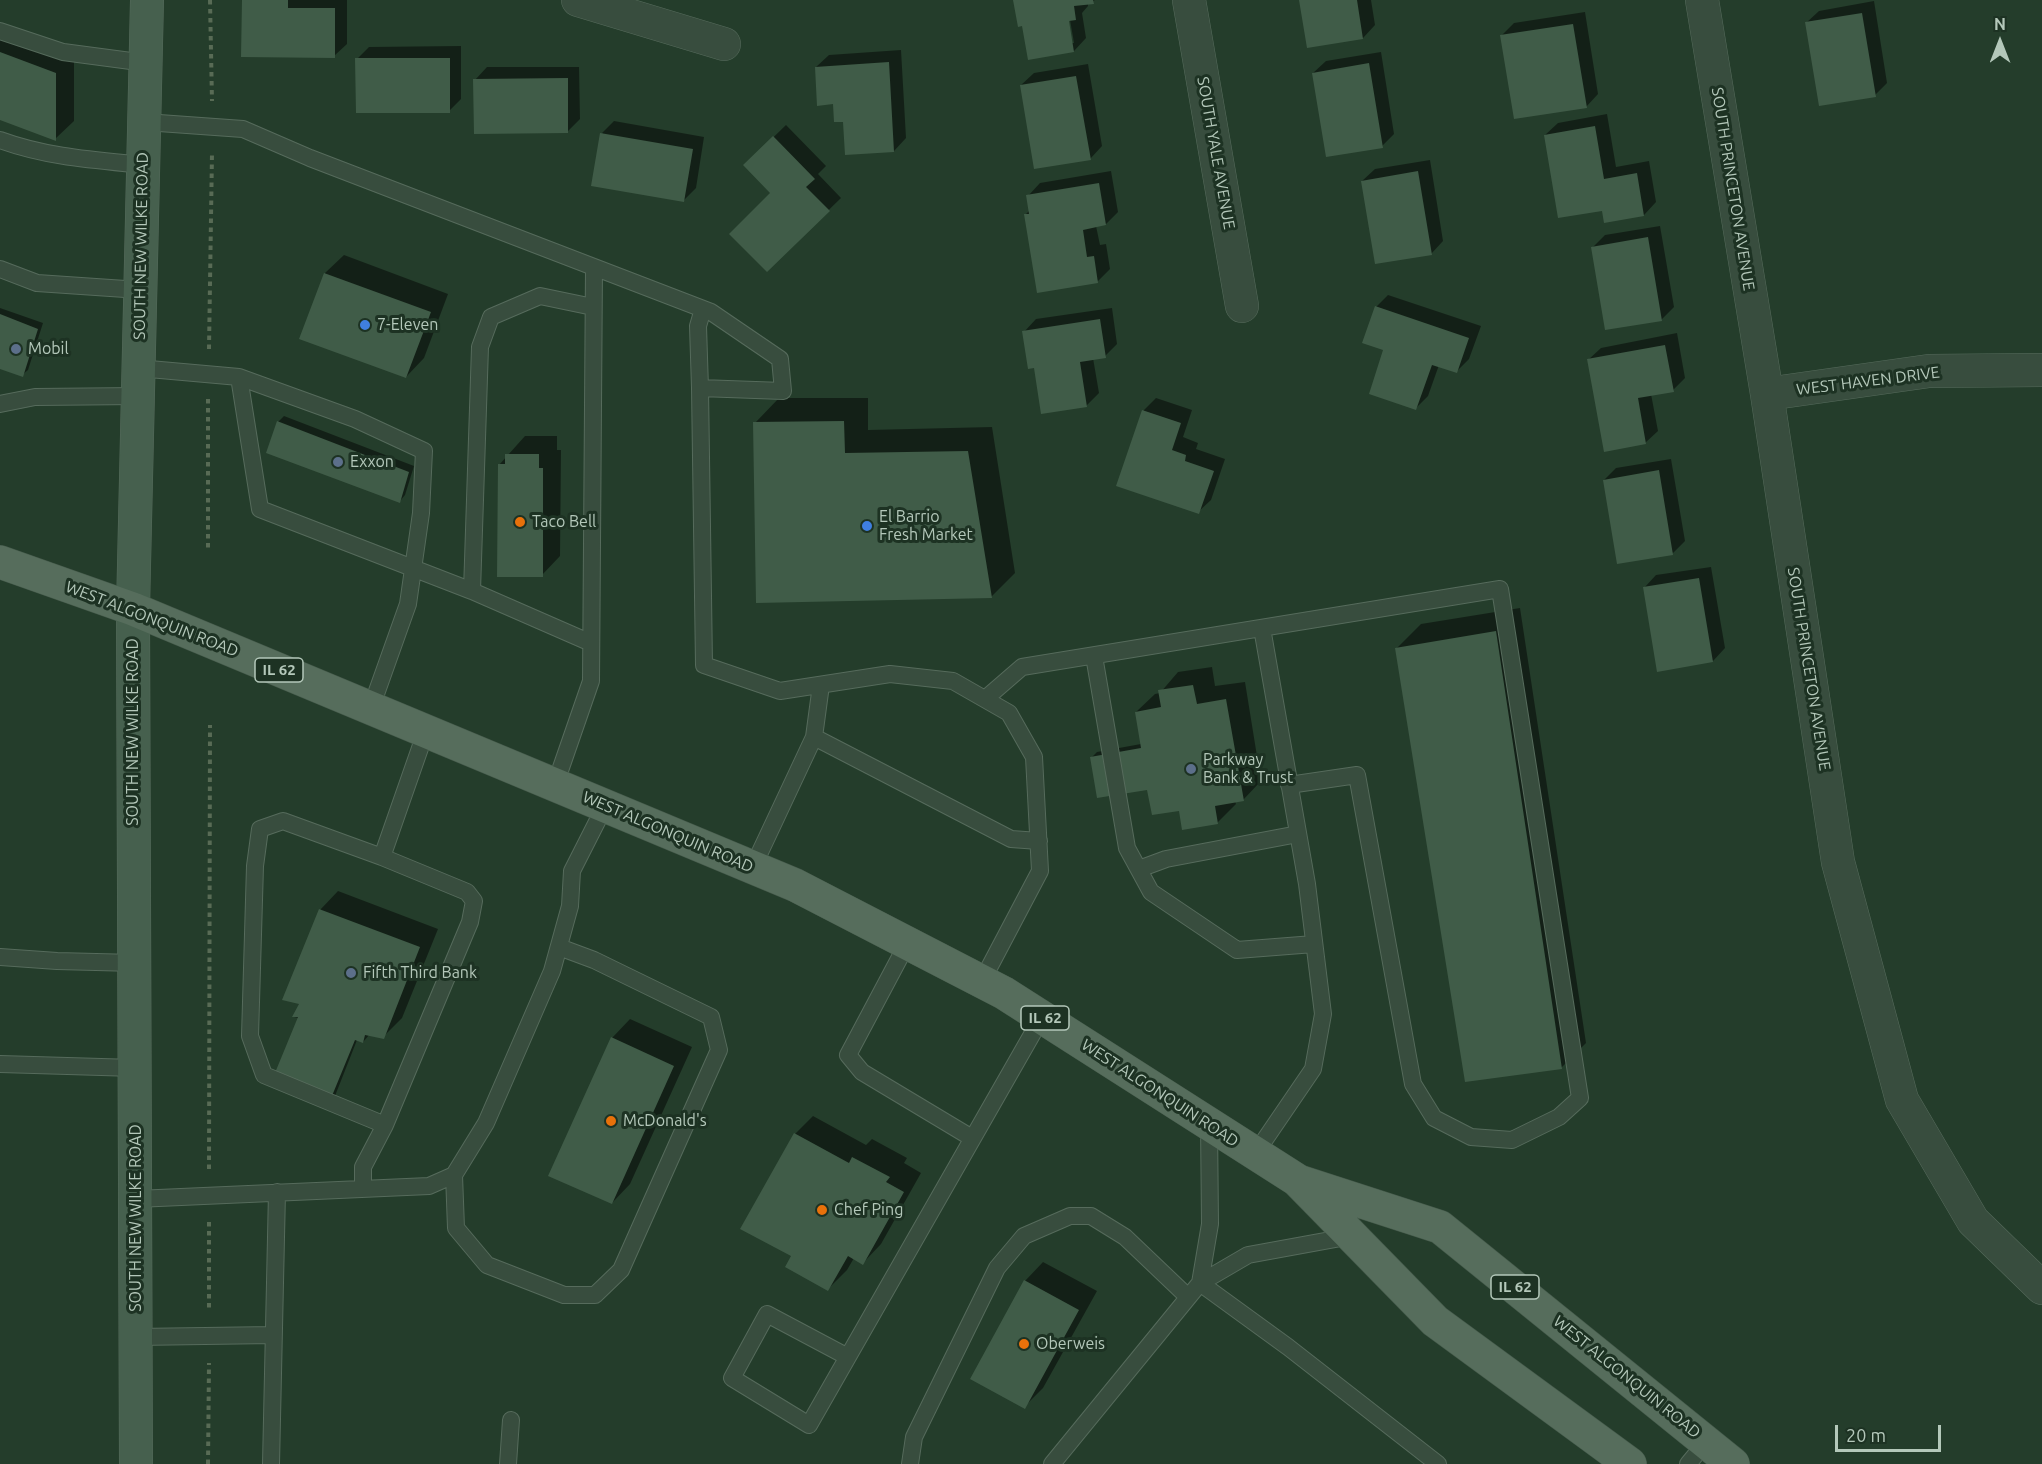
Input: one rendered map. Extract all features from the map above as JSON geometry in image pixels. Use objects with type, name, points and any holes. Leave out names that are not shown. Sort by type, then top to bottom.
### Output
[{"type":"main road","name":"SOUTH NEW WILKE ROAD","points":[[136,1464],[133,609],[147,0]]},
{"type":"main road","name":"WEST ALGONQUIN ROAD","points":[[0,562],[133,609],[753,867],[795,885],[908,942],[982,981],[1042,1017],[1297,1180],[1440,1227],[1697,1453],[1733,1464]]},
{"type":"main road","name":"WEST ALGONQUIN ROAD","points":[[1297,1180],[1435,1321],[1630,1464]]},
{"type":"street","points":[[578,0],[724,44]]},
{"type":"street","name":"SOUTH YALE AVENUE","points":[[1189,0],[1242,306]]},
{"type":"street","name":"SOUTH PRINCETON AVENUE","points":[[1702,0],[1767,394],[1838,862],[1902,1100],[1973,1221],[2042,1288]]},
{"type":"street","name":"WEST HAVEN DRIVE","points":[[1767,394],[1929,371],[2042,370]]},
{"type":"lane","points":[[0,31],[63,52],[146,63]]},
{"type":"lane","points":[[144,122],[243,129],[310,158],[711,312],[780,359],[783,391],[700,388]]},
{"type":"lane","points":[[0,140],[69,158],[143,165]]},
{"type":"lane","points":[[555,785],[591,681],[594,268]]},
{"type":"lane","points":[[0,269],[37,283],[140,290]]},
{"type":"lane","points":[[472,591],[480,347],[491,317],[540,296],[593,308]]},
{"type":"lane","points":[[703,309],[698,326],[704,665],[780,691],[890,674],[953,681],[1009,714],[1034,757],[1040,871],[982,981]]},
{"type":"lane","points":[[0,404],[138,382],[208,374],[239,377],[355,419],[424,451],[421,513],[408,604],[371,708]]},
{"type":"lane","points":[[239,377],[260,509],[472,591],[591,643]]},
{"type":"lane","points":[[985,699],[1022,668],[1500,589],[1580,1098],[1559,1117],[1512,1140],[1471,1137],[1434,1118],[1413,1083],[1357,776],[1289,786]]},
{"type":"lane","points":[[1255,1154],[1313,1069],[1323,1014],[1298,834],[1262,628]]},
{"type":"lane","points":[[1094,656],[1127,848],[1151,892],[1238,950],[1314,944]]},
{"type":"lane","points":[[753,867],[814,737],[821,685]]},
{"type":"lane","points":[[382,857],[426,731]]},
{"type":"lane","points":[[814,737],[1011,839],[1039,841]]},
{"type":"lane","points":[[559,947],[594,960],[711,1017],[719,1050],[621,1270],[595,1295],[564,1295],[487,1265],[456,1227],[454,1175],[486,1123],[552,971],[570,906],[572,871],[604,806]]},
{"type":"lane","points":[[363,1189],[363,1167],[385,1125],[470,922],[474,901],[467,892],[382,857],[283,822],[260,829],[255,866],[250,1036],[264,1075],[385,1125]]},
{"type":"lane","points":[[1139,869],[1166,859],[1298,834]]},
{"type":"lane","points":[[908,942],[848,1055],[862,1072],[972,1138]]},
{"type":"lane","points":[[0,957],[135,963]]},
{"type":"lane","points":[[846,1356],[767,1314],[732,1378],[809,1425],[846,1356],[1042,1017]]},
{"type":"lane","points":[[0,1064],[135,1068]]},
{"type":"lane","points":[[1200,1283],[1210,1224],[1209,1124]]},
{"type":"lane","points":[[136,1199],[429,1186],[454,1175]]},
{"type":"lane","points":[[270,1464],[277,1192]]},
{"type":"lane","points":[[910,1464],[914,1437],[997,1268],[1024,1236],[1070,1216],[1090,1216],[1125,1237],[1188,1297]]},
{"type":"lane","points":[[1052,1464],[1200,1283],[1248,1255],[1352,1236]]},
{"type":"lane","points":[[1200,1283],[1288,1347],[1438,1464]]},
{"type":"lane","points":[[136,1337],[273,1335]]},
{"type":"lane","points":[[508,1464],[511,1420]]},
{"type":"path","points":[[208,548],[208,374],[213,127],[210,0]]},
{"type":"path","points":[[208,1464],[210,725]]},
{"type":"building","points":[[242,0],[288,0],[288,8],[335,8],[335,58],[241,57]]},
{"type":"building","points":[[1013,0],[1093,0],[1094,4],[1074,6],[1076,20],[1069,21],[1074,52],[1028,60],[1022,26],[1018,27]]},
{"type":"building","points":[[1299,0],[1357,0],[1363,39],[1307,48]]},
{"type":"building","points":[[1862,13],[1876,97],[1819,106],[1805,22]]},
{"type":"building","points":[[1573,24],[1587,108],[1514,119],[1500,35]]},
{"type":"building","points":[[0,52],[56,73],[56,141],[0,120]]},
{"type":"building","points":[[355,58],[450,58],[450,113],[356,113]]},
{"type":"building","points":[[889,62],[894,152],[845,155],[843,122],[834,122],[833,104],[817,106],[815,67]]},
{"type":"building","points":[[1369,63],[1383,148],[1326,157],[1312,73]]},
{"type":"building","points":[[1076,76],[1091,160],[1034,169],[1020,85]]},
{"type":"building","points":[[568,78],[568,133],[474,134],[473,79]]},
{"type":"building","points":[[1595,126],[1604,179],[1637,173],[1644,216],[1604,223],[1602,211],[1558,218],[1544,135]]},
{"type":"building","points":[[600,133],[693,149],[684,202],[591,186]]},
{"type":"building","points":[[773,136],[815,179],[806,187],[830,211],[767,272],[729,234],[770,193],[743,165]]},
{"type":"building","points":[[1418,171],[1432,255],[1375,264],[1361,181]]},
{"type":"building","points":[[1099,183],[1106,225],[1083,230],[1087,257],[1094,256],[1098,283],[1037,293],[1024,214],[1029,214],[1026,195]]},
{"type":"building","points":[[1648,237],[1662,321],[1605,330],[1591,247]]},
{"type":"building","name":"7-Eleven","points":[[324,273],[431,312],[406,378],[299,339]]},
{"type":"building","points":[[1375,306],[1469,338],[1457,373],[1432,365],[1416,410],[1369,394],[1383,350],[1362,343]]},
{"type":"building","name":"Mobil","points":[[0,314],[38,329],[23,377],[0,369]]},
{"type":"building","points":[[1100,319],[1106,358],[1080,362],[1087,407],[1041,414],[1034,368],[1028,369],[1022,331]]},
{"type":"building","points":[[1665,345],[1674,392],[1638,398],[1646,444],[1604,452],[1587,359]]},
{"type":"building","points":[[1142,410],[1181,423],[1172,450],[1186,455],[1185,461],[1214,471],[1199,514],[1116,486]]},
{"type":"building","name":"Exxon","points":[[277,421],[409,472],[400,503],[266,453]]},
{"type":"building","name":"El Barrio Fresh Market","points":[[844,421],[845,453],[968,451],[992,598],[756,603],[753,422]]},
{"type":"building","name":"Taco Bell","points":[[505,454],[539,454],[539,468],[543,468],[543,577],[497,577],[498,464],[505,464]]},
{"type":"building","points":[[1659,470],[1673,555],[1617,564],[1603,480]]},
{"type":"building","points":[[1699,578],[1713,662],[1657,672],[1643,587]]},
{"type":"building","points":[[1496,631],[1562,1069],[1465,1082],[1395,648]]},
{"type":"building","name":"Parkway Bank & Trust","points":[[1193,685],[1197,704],[1226,699],[1244,801],[1215,806],[1218,824],[1182,830],[1179,811],[1152,815],[1147,790],[1097,798],[1090,757],[1141,748],[1135,712],[1161,707],[1158,690]]},
{"type":"building","name":"Fifth Third Bank","points":[[319,909],[420,947],[384,1039],[365,1035],[363,1043],[355,1040],[327,1108],[270,1085],[298,1017],[292,1017],[299,1004],[282,1000]]},
{"type":"building","name":"McDonald's","points":[[611,1037],[674,1066],[612,1204],[548,1176]]},
{"type":"building","name":"Chef Ping","points":[[794,1133],[849,1163],[852,1157],[890,1177],[886,1182],[904,1192],[863,1265],[848,1256],[828,1291],[785,1267],[791,1256],[740,1229]]},
{"type":"building","name":"Oberweis","points":[[1024,1280],[1079,1310],[1025,1409],[970,1379]]},
{"type":"place","name":"7-Eleven","points":[[365,325]]},
{"type":"place","name":"Mobil","points":[[16,349]]},
{"type":"place","name":"Exxon","points":[[338,462]]},
{"type":"place","name":"Taco Bell","points":[[520,522]]},
{"type":"place","name":"El Barrio Fresh Market","points":[[867,526]]},
{"type":"place","name":"Parkway Bank & Trust","points":[[1191,769]]},
{"type":"place","name":"Fifth Third Bank","points":[[351,973]]},
{"type":"place","name":"McDonald's","points":[[611,1121]]},
{"type":"place","name":"Chef Ping","points":[[822,1210]]},
{"type":"place","name":"Oberweis","points":[[1024,1344]]}]
